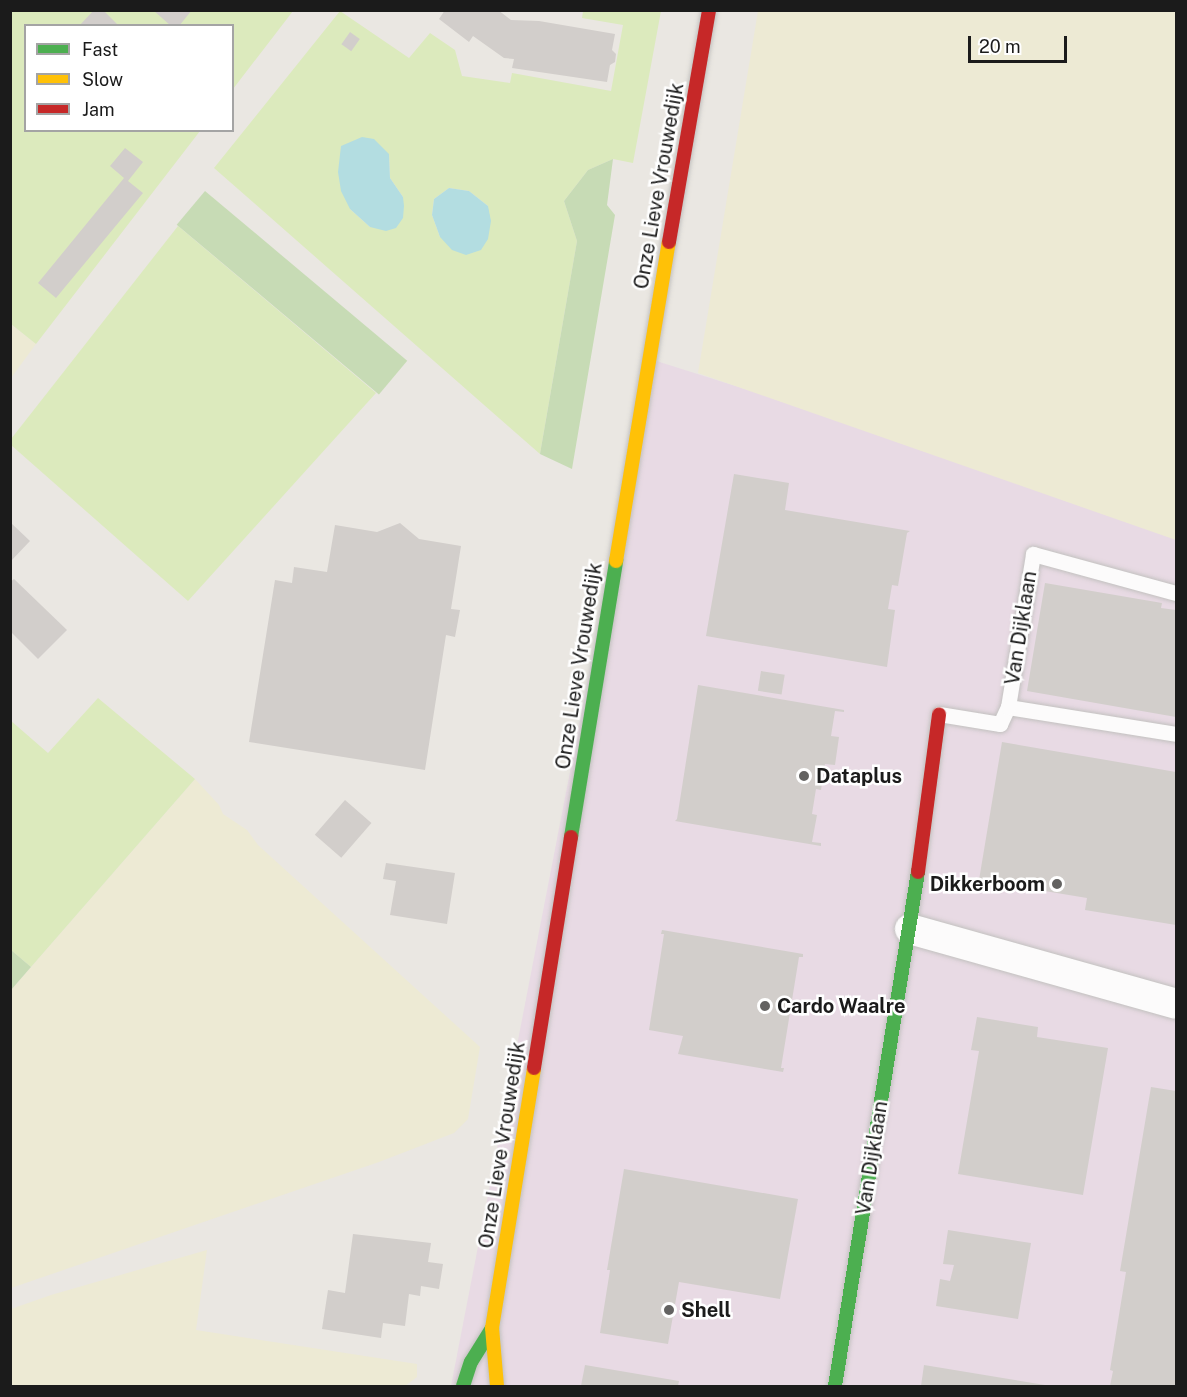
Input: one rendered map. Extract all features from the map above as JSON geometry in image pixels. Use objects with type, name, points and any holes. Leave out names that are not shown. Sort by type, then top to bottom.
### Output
[{"type":"main road","name":"Onze Lieve Vrouwedijk","points":[[497,1386],[492,1328],[629,479],[709,10]]},
{"type":"main road","name":"Van Dijklaan","points":[[835,1386],[910,929],[939,714]]},
{"type":"main road","name":"Onze Lieve Vrouwedijk","points":[[463,1386],[471,1362],[492,1328]]},
{"type":"street","points":[[910,929],[1176,1004]]},
{"type":"lane","name":"Van Dijklaan","points":[[939,714],[1000,724],[1008,707],[1033,554],[1176,593]]},
{"type":"lane","name":"Van Dijklaan","points":[[1008,707],[1176,734]]},
{"type":"shaded area","points":[[758,11],[1176,11],[1176,540],[698,373]]},
{"type":"shaded area","points":[[11,324],[36,344],[11,378]]},
{"type":"shaded area","points":[[650,359],[1176,525],[1176,1386],[451,1386]]},
{"type":"shaded area","points":[[195,779],[219,805],[223,814],[247,830],[258,845],[480,1047],[468,1119],[454,1133],[379,1162],[11,1288],[11,990]]},
{"type":"shaded area","points":[[207,1250],[196,1330],[417,1364],[417,1377],[405,1386],[11,1386],[11,1309],[51,1295]]},
{"type":"green space","points":[[10,11],[293,11],[234,88],[234,24],[24,24],[24,132],[199,132],[36,344],[11,324]]},
{"type":"green space","points":[[340,11],[409,58],[430,33],[455,50],[462,76],[510,83],[512,73],[611,91],[623,25],[582,18],[583,11],[661,11],[633,163],[613,159],[588,170],[564,201],[577,241],[540,454],[214,168]],"holes":[[[389,154],[390,178],[403,197],[370,227],[350,209]],[[449,188],[469,191],[488,206],[440,237],[432,215],[434,199]]]},
{"type":"green space","points":[[613,159],[607,205],[615,215],[572,469],[540,454],[577,241],[564,201],[588,170]]},
{"type":"green space","points":[[205,191],[407,361],[379,394],[177,225]]},
{"type":"green space","points":[[178,226],[376,393],[188,601],[11,445],[11,439]]},
{"type":"green space","points":[[98,698],[195,779],[31,967],[11,950],[10,720],[48,753]]},
{"type":"green space","points":[[11,950],[31,967],[11,990]]},
{"type":"water","points":[[362,137],[374,139],[389,154],[390,178],[403,197],[404,206],[403,218],[396,228],[386,231],[370,227],[350,209],[341,191],[338,172],[341,146]]},
{"type":"water","points":[[449,188],[469,191],[488,206],[491,221],[488,239],[481,250],[466,255],[452,250],[440,237],[432,215],[434,199]]},
{"type":"building","points":[[94,10],[103,10],[117,24],[81,24]]},
{"type":"building","points":[[153,10],[192,10],[181,24],[169,24]]},
{"type":"building","points":[[445,10],[498,10],[511,20],[539,21],[615,34],[612,50],[616,54],[615,62],[610,65],[607,82],[512,68],[514,59],[504,58],[473,36],[469,42],[439,19]]},
{"type":"building","points":[[350,32],[360,39],[351,51],[341,44]]},
{"type":"building","points":[[125,148],[143,162],[128,181],[143,193],[56,298],[38,283],[124,178],[110,166]]},
{"type":"building","points":[[734,474],[789,483],[785,510],[910,531],[907,533],[898,586],[892,585],[888,609],[895,610],[887,667],[706,636]]},
{"type":"building","points":[[10,522],[30,541],[10,562]]},
{"type":"building","points":[[400,523],[419,539],[461,546],[451,609],[460,610],[455,637],[446,635],[425,770],[249,742],[275,580],[292,583],[294,567],[327,572],[335,525],[377,532]]},
{"type":"building","points":[[14,579],[67,630],[38,659],[10,631],[10,582]]},
{"type":"building","points":[[1045,583],[1162,603],[1161,608],[1176,610],[1176,717],[1027,691]]},
{"type":"building","points":[[761,671],[785,675],[782,695],[758,691]]},
{"type":"building","points":[[698,685],[844,710],[844,712],[835,711],[831,736],[839,737],[835,765],[825,764],[821,790],[816,789],[812,814],[817,815],[812,842],[821,843],[821,846],[675,821]]},
{"type":"building","points":[[1002,742],[1176,772],[1176,925],[1085,910],[1087,898],[979,880]]},
{"type":"building","points":[[345,800],[371,823],[341,858],[315,835]]},
{"type":"building","points":[[386,863],[455,873],[447,924],[390,915],[396,881],[383,879]]},
{"type":"building","points":[[662,930],[803,954],[803,957],[799,957],[781,1068],[784,1068],[783,1072],[678,1054],[683,1036],[649,1030],[664,934],[661,934]]},
{"type":"building","points":[[977,1017],[1038,1027],[1037,1037],[1108,1048],[1083,1195],[958,1174],[979,1051],[971,1050]]},
{"type":"building","points":[[1151,1087],[1176,1091],[1176,1386],[1110,1386],[1113,1371],[1110,1370],[1126,1272],[1120,1271]]},
{"type":"building","points":[[624,1169],[798,1199],[780,1299],[679,1282],[668,1344],[600,1333],[610,1270],[607,1270]]},
{"type":"building","points":[[948,1230],[1031,1243],[1018,1319],[936,1306],[940,1279],[950,1281],[954,1265],[943,1264]]},
{"type":"building","points":[[353,1234],[431,1243],[428,1262],[443,1264],[439,1289],[421,1286],[420,1296],[409,1294],[405,1326],[383,1323],[381,1338],[322,1329],[328,1290],[345,1293]]},
{"type":"building","points":[[585,1365],[679,1381],[678,1386],[581,1386]]},
{"type":"building","points":[[924,1365],[1045,1385],[1045,1386],[921,1386]]},
{"type":"traffic: fast","points":[[571,837],[616,561]]},
{"type":"traffic: fast","points":[[835,1386],[918,872]]},
{"type":"traffic: fast","points":[[463,1386],[471,1362],[492,1328]]},
{"type":"traffic: slow","points":[[616,561],[669,242]]},
{"type":"traffic: slow","points":[[497,1386],[492,1328],[534,1068]]},
{"type":"traffic: jam","points":[[669,242],[709,10]]},
{"type":"traffic: jam","points":[[918,872],[939,714]]},
{"type":"traffic: jam","points":[[534,1068],[571,837]]},
{"type":"place","name":"Dataplus","points":[[804,776]]},
{"type":"place","name":"Dikkerboom","points":[[1057,884]]},
{"type":"place","name":"Cardo Waalre","points":[[765,1006]]},
{"type":"place","name":"Shell","points":[[669,1310]]}]
